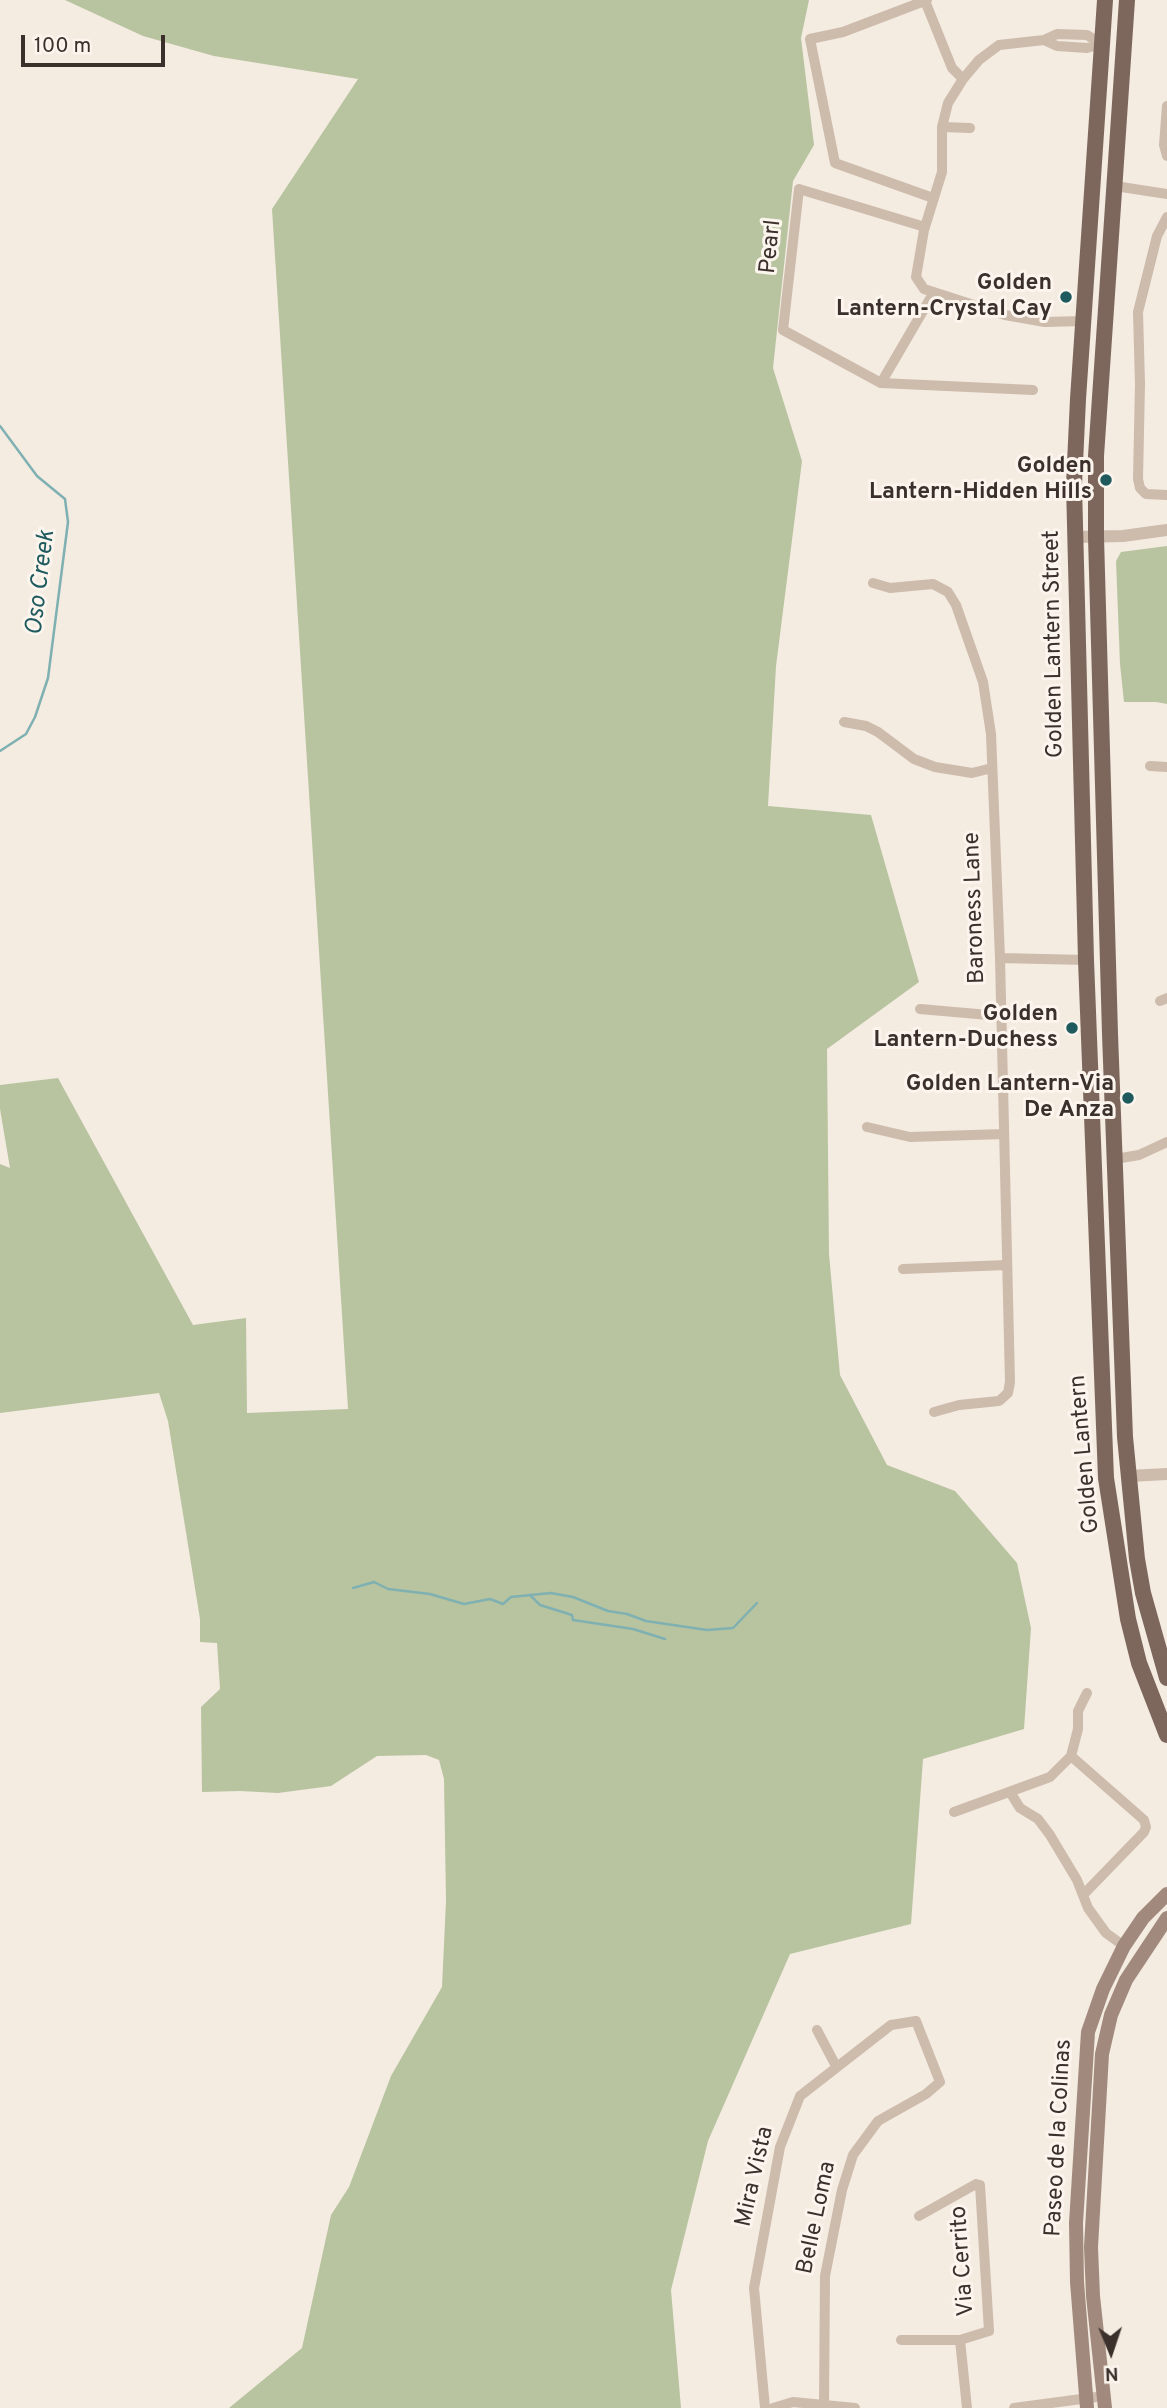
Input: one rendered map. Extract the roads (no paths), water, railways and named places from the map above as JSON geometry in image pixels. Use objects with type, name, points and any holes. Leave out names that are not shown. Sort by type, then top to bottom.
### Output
[{"type":"main road","name":"Golden Lantern Street","points":[[1094,1161],[1074,485],[1105,0]]},
{"type":"main road","name":"Golden Lantern Street","points":[[1115,1159],[1096,537],[1097,446],[1127,0]]},
{"type":"main road","points":[[1120,83],[1111,53],[1102,44],[1127,0]]},
{"type":"main road","points":[[1108,927],[1096,936],[1086,960],[1094,962],[1098,974],[1109,981]]},
{"type":"main road","points":[[1093,1141],[1101,1143],[1105,1153],[1115,1159],[1104,1185],[1096,1188]]},
{"type":"main road","name":"Golden Lantern","points":[[1115,1159],[1122,1381],[1131,1517],[1143,1593],[1167,1678]]},
{"type":"main road","name":"Golden Lantern","points":[[1094,1161],[1106,1478],[1128,1619],[1139,1662],[1167,1735]]},
{"type":"main road","points":[[1102,1393],[1108,1402],[1111,1416],[1113,1457],[1117,1470],[1129,1476],[1117,1494],[1122,1552],[1120,1563]]},
{"type":"main road","name":"Paseo de la Colinas","points":[[1086,2403],[1076,2251],[1088,2032],[1094,2012],[1124,1946],[1143,1918],[1167,1894]]},
{"type":"main road","name":"Paseo de la Colinas","points":[[1104,2402],[1091,2247],[1100,2074],[1105,2034],[1111,2015],[1140,1956],[1167,1918]]},
{"type":"main road","points":[[1124,1946],[1140,1956]]},
{"type":"street","points":[[933,198],[835,163],[810,39],[844,32],[926,1],[952,68],[963,79]]},
{"type":"street","points":[[1083,321],[1045,322],[1005,315],[924,289],[916,277],[925,227],[942,172],[942,127],[948,103],[963,79],[979,61],[999,45],[1044,40],[1057,34],[1087,35],[1102,44]]},
{"type":"street","points":[[1167,106],[1164,145],[1167,156]]},
{"type":"street","points":[[942,127],[970,128]]},
{"type":"street","points":[[1115,186],[1167,194]]},
{"type":"street","name":"Pearl","points":[[881,383],[783,330],[799,189],[925,227]]},
{"type":"street","points":[[1167,217],[1157,236],[1139,312],[1138,328],[1138,479],[1140,488],[1146,494],[1167,495]]},
{"type":"street","points":[[934,292],[881,383],[1033,390]]},
{"type":"street","points":[[1074,537],[1167,530]]},
{"type":"street","name":"Baroness Lane","points":[[873,583],[890,588],[933,584],[942,587],[953,598],[986,692],[992,768],[1011,1360],[1008,1393],[999,1401],[960,1405],[934,1412]]},
{"type":"street","points":[[844,722],[866,726],[914,760],[935,767],[972,773],[992,768]]},
{"type":"street","points":[[1150,766],[1167,767]]},
{"type":"street","points":[[1000,958],[1086,960]]},
{"type":"street","points":[[920,1010],[1000,1016]]},
{"type":"street","points":[[867,1127],[910,1137],[1004,1134]]},
{"type":"street","points":[[1115,1159],[1139,1155],[1166,1145]]},
{"type":"street","points":[[903,1269],[1007,1265]]},
{"type":"street","points":[[1129,1476],[1167,1474]]},
{"type":"street","points":[[954,1812],[1050,1777],[1071,1756],[1078,1729],[1078,1711],[1087,1693]]},
{"type":"street","points":[[1071,1756],[1144,1820],[1146,1827],[1083,1895]]},
{"type":"street","points":[[1010,1792],[1020,1808],[1038,1819],[1050,1835],[1088,1908],[1106,1933],[1124,1946]]},
{"type":"street","name":"Mira Vista","points":[[765,2408],[754,2288],[780,2147],[800,2096],[891,2025],[916,2021],[940,2082]]},
{"type":"street","points":[[817,2030],[836,2066]]},
{"type":"street","name":"Belle Loma","points":[[824,2405],[825,2276],[842,2190],[853,2155],[878,2121],[926,2094],[940,2082]]},
{"type":"street","name":"Via Cerrito","points":[[919,2216],[976,2184],[980,2185],[989,2331],[960,2340]]},
{"type":"street","points":[[901,2340],[960,2340],[967,2408]]},
{"type":"street","points":[[773,2408],[793,2402],[855,2408]]},
{"type":"street","points":[[1014,2408],[1104,2402]]},
{"type":"waterway","name":"Oso Creek","points":[[0,426],[37,476],[65,499],[68,522],[48,678],[35,717],[26,734],[0,751]]},
{"type":"waterway","points":[[353,1588],[374,1582],[388,1589],[430,1594],[464,1604],[490,1599],[503,1604],[511,1597],[551,1593],[573,1597],[608,1611],[646,1621],[707,1630],[733,1628],[757,1603]]},
{"type":"waterway","points":[[530,1595],[540,1605],[572,1615],[573,1620],[633,1629],[665,1639]]},
{"type":"place","name":"Golden Lantern-Crystal Cay","points":[[1066,297]]},
{"type":"place","name":"Golden Lantern-Hidden Hills","points":[[1106,480]]},
{"type":"place","name":"Golden Lantern-Duchess","points":[[1072,1028]]},
{"type":"place","name":"Golden Lantern-Via De Anza","points":[[1128,1098]]}]
